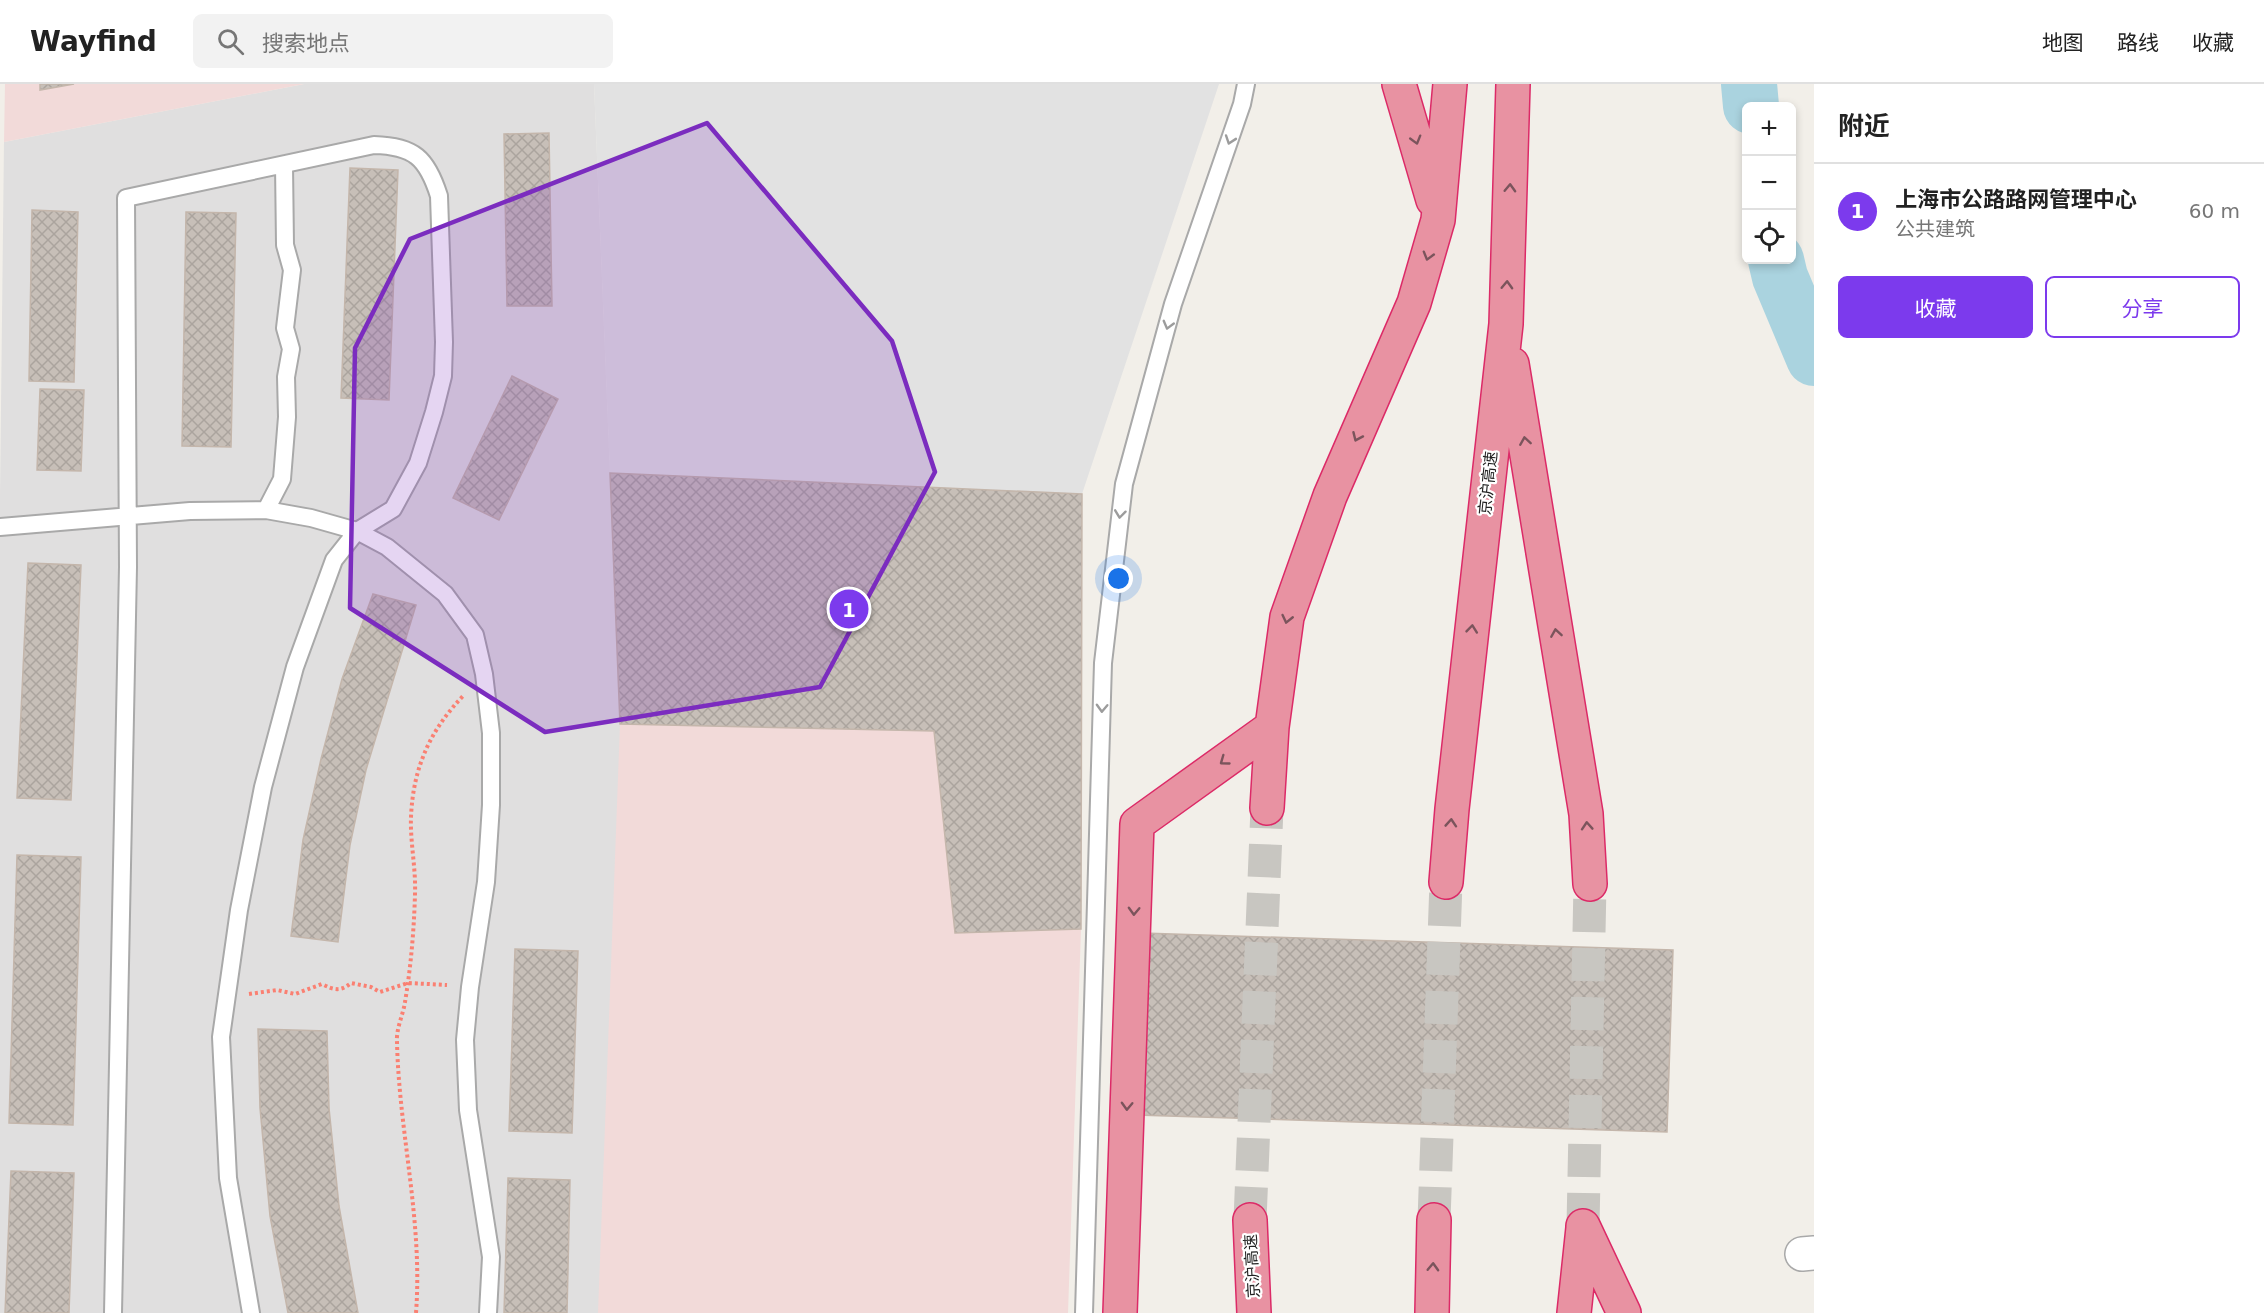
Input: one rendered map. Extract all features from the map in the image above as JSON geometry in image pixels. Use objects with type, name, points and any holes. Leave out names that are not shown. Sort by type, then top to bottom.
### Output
[{"type":"highway","points":[[1400,84],[1438,220]]},
{"type":"highway","points":[[1267,808],[1272,727],[1282,643],[1300,575],[1330,496],[1414,303],[1438,220],[1450,84]]},
{"type":"highway","name":"京沪高速","points":[[1446,882],[1453,797],[1506,324],[1513,84]]},
{"type":"highway","points":[[1506,324],[1586,814],[1590,884]]},
{"type":"highway","points":[[1120,1313],[1137,824],[1272,727]]},
{"type":"highway","name":"京沪高速","points":[[1250,1220],[1254,1313]]},
{"type":"highway","points":[[1432,1313],[1434,1220]]},
{"type":"highway","points":[[1574,1313],[1583,1226],[1624,1313]]},
{"type":"lane","points":[[1084,1313],[1103,663],[1124,484],[1173,304],[1242,104],[1246,84]]},
{"type":"lane","points":[[113,1313],[127,516],[126,198],[374,145],[398,146],[420,157],[432,175],[439,196],[443,376],[418,463],[393,509],[357,531],[334,560],[292,678],[263,787],[239,910],[221,1038],[228,1178],[251,1313]]},
{"type":"lane","points":[[266,510],[282,479],[287,417],[286,376],[291,349],[285,328],[292,270],[285,245],[284,165]]},
{"type":"lane","points":[[0,527],[190,511],[266,510],[357,531],[387,547],[445,594],[475,635],[484,675],[491,733],[490,806],[486,882],[470,987],[465,1040],[468,1110],[491,1257],[488,1313]]},
{"type":"path","points":[[416,1313],[414,1198],[405,1135],[396,1039],[408,983],[416,891],[411,817],[416,778],[429,739],[451,708],[484,675]]},
{"type":"path","points":[[227,997],[277,990],[295,994],[322,984],[334,990],[344,989],[351,983],[362,984],[380,992],[408,983],[470,987]]},
{"type":"highlighted area","points":[[707,123],[892,341],[935,472],[820,687],[545,732],[350,608],[355,348],[410,239]]},
{"type":"shaded area","points":[[5,84],[304,84],[4,142]]},
{"type":"shaded area","points":[[304,84],[594,84],[626,851],[604,1313],[0,1313],[0,498],[4,142]]},
{"type":"shaded area","points":[[594,84],[1219,84],[1082,494],[610,473]]},
{"type":"shaded area","points":[[620,724],[934,731],[955,932],[1081,929],[1068,1313],[598,1313]]},
{"type":"building","points":[[40,84],[74,84],[40,90]]},
{"type":"building","points":[[549,133],[552,306],[507,306],[504,134]]},
{"type":"building","points":[[350,168],[398,170],[389,400],[341,398]]},
{"type":"building","points":[[32,210],[78,212],[74,382],[29,381]]},
{"type":"building","points":[[186,212],[236,213],[231,447],[182,446]]},
{"type":"building","points":[[512,376],[558,399],[499,520],[453,498]]},
{"type":"building","points":[[40,389],[84,390],[81,471],[37,470]]},
{"type":"building","points":[[610,473],[1082,494],[1081,929],[955,933],[934,731],[620,724]]},
{"type":"building","points":[[28,563],[81,565],[71,800],[17,798]]},
{"type":"building","points":[[373,594],[416,605],[366,770],[350,845],[338,942],[291,936],[303,840],[321,759],[342,679]]},
{"type":"building","points":[[17,855],[81,857],[73,1125],[9,1123]]},
{"type":"building","points":[[1142,933],[1673,950],[1667,1132],[1136,1115]]},
{"type":"building","points":[[515,949],[578,951],[572,1133],[509,1131]]},
{"type":"building","points":[[258,1029],[327,1031],[329,1108],[339,1206],[358,1313],[288,1313],[270,1216],[260,1108]]},
{"type":"building","points":[[11,1171],[74,1173],[69,1313],[5,1313]]},
{"type":"building","points":[[508,1178],[570,1180],[567,1313],[504,1313]]},
{"type":"waterway","points":[[1749,84],[1751,102]]},
{"type":"waterway","points":[[1777,264],[1780,277],[1814,358]]},
{"type":"tunnel","points":[[1250,1220],[1267,808]]},
{"type":"tunnel","points":[[1434,1220],[1446,882]]},
{"type":"tunnel","points":[[1583,1226],[1590,884]]},
{"type":"place","name":"上海市公路路网管理中心","points":[[849,609]]}]
